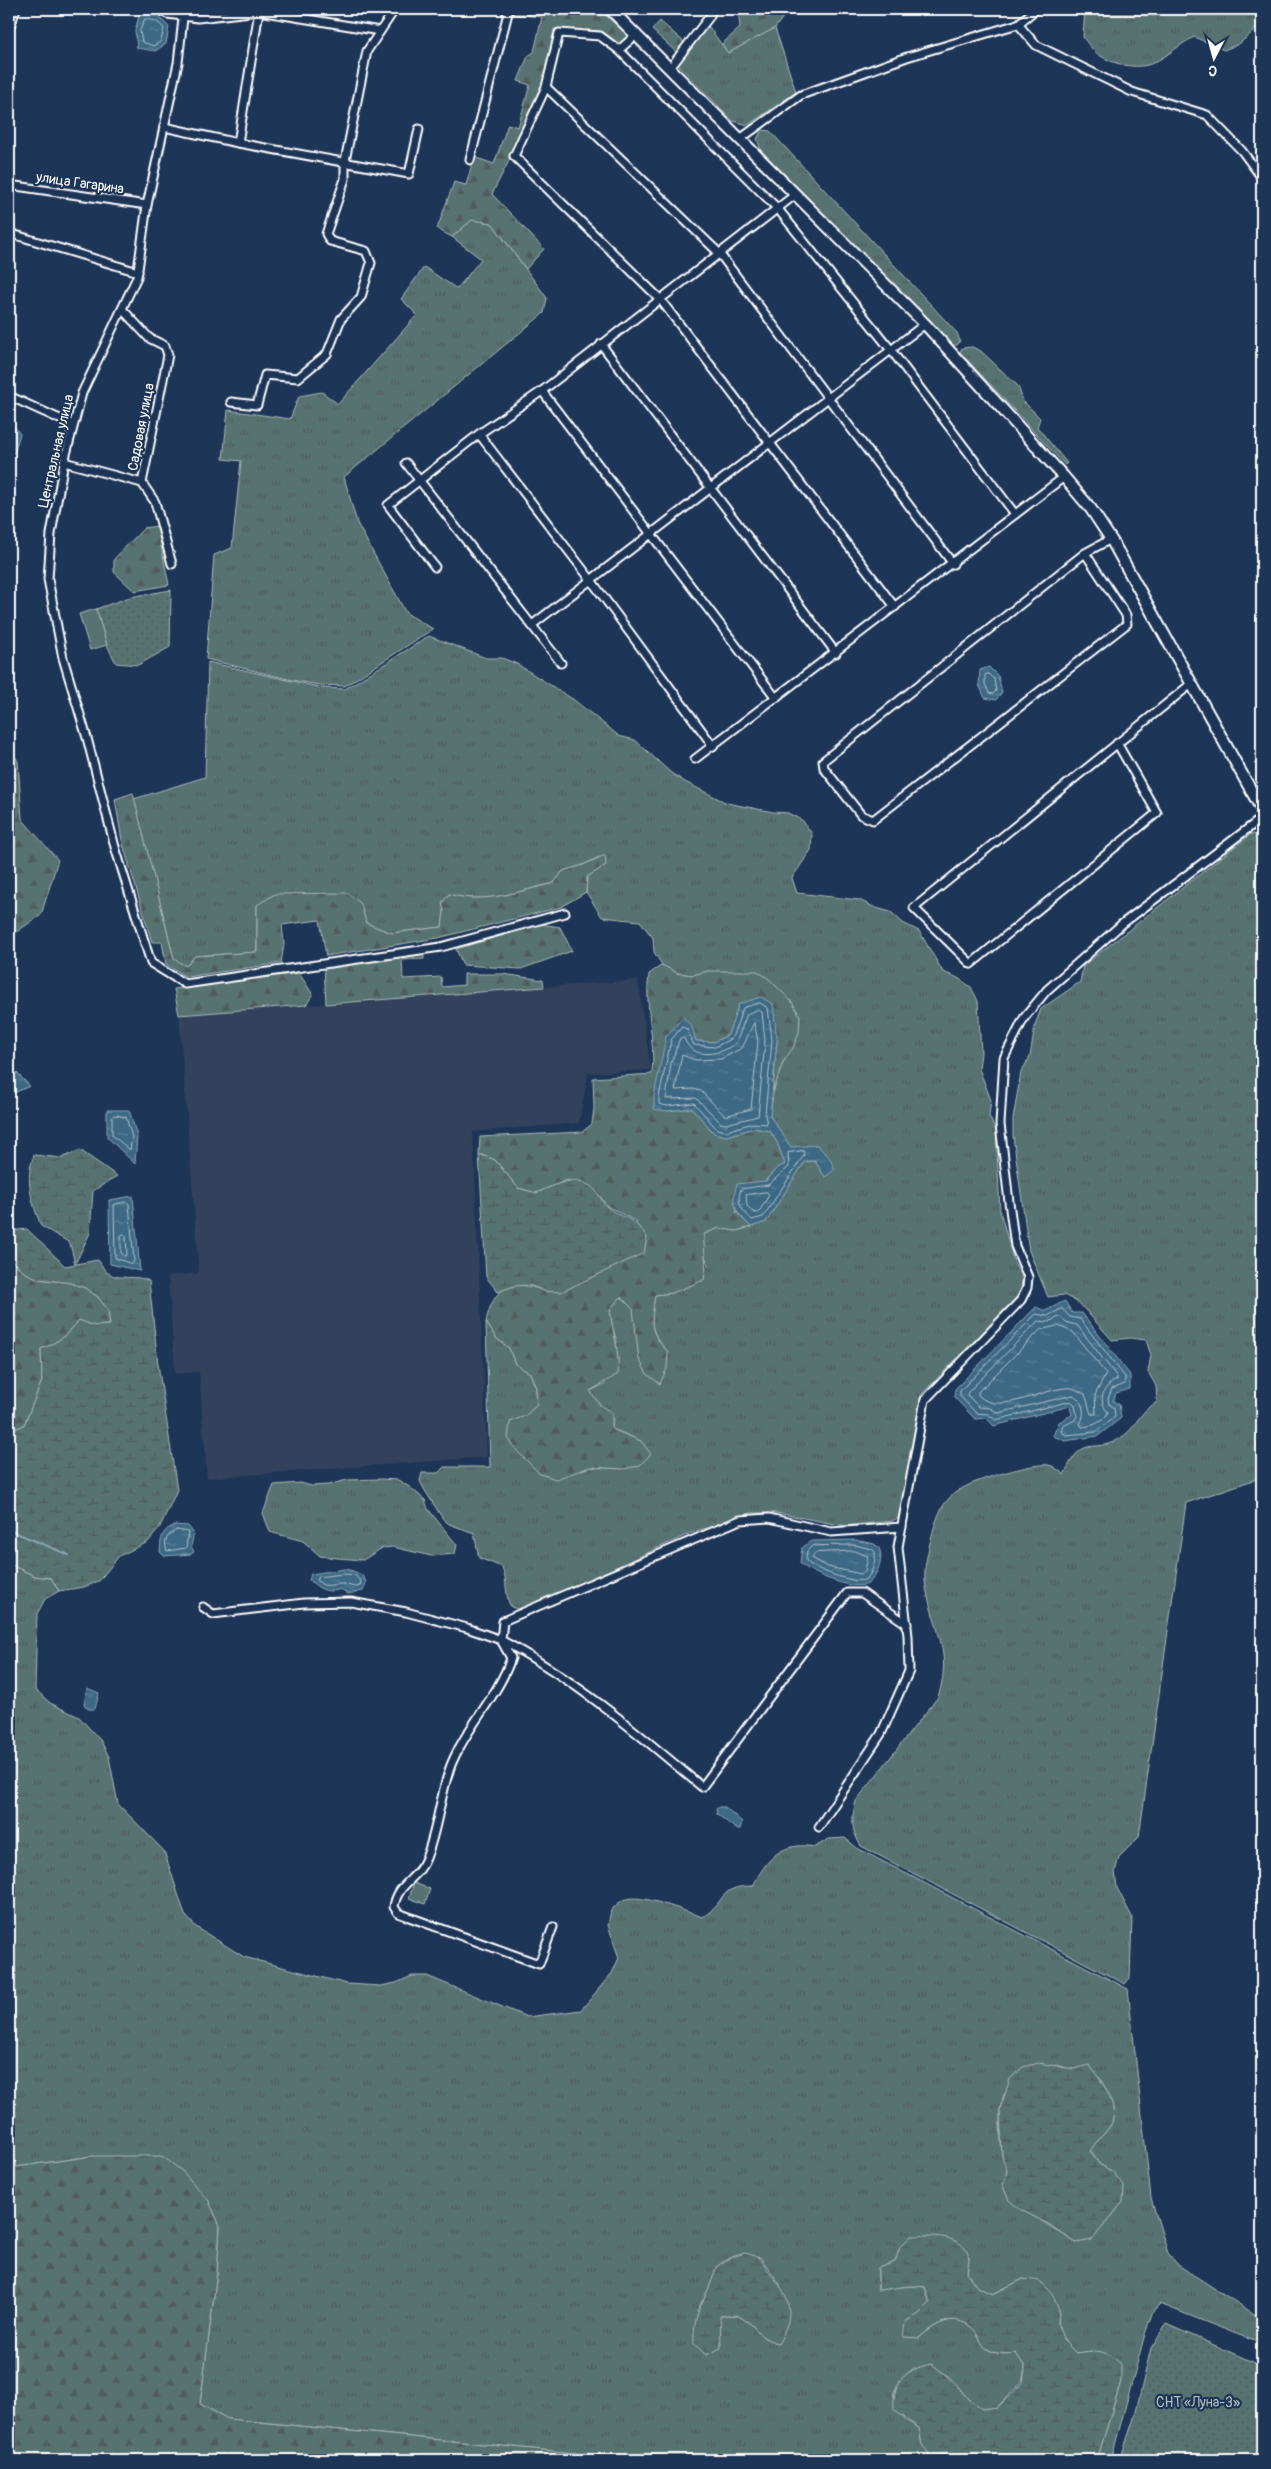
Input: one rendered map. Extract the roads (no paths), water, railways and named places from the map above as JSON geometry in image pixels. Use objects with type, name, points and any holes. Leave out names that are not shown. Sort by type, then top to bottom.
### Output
[{"type":"main road","points":[[610,9],[925,324],[1091,509],[1111,539],[1262,810]]},
{"type":"street","points":[[9,28],[16,9]]},
{"type":"street","points":[[159,9],[167,14],[183,13],[198,18],[258,11],[380,31]]},
{"type":"street","points":[[231,402],[257,405],[265,375],[298,378],[328,354],[341,319],[361,297],[371,263],[366,251],[330,241],[326,234],[345,178],[345,161],[367,51],[396,9]]},
{"type":"street","points":[[470,160],[508,13],[505,9]]},
{"type":"street","points":[[670,68],[710,16],[710,9]]},
{"type":"street","points":[[740,139],[801,95],[907,57],[1018,24],[1036,9]]},
{"type":"street","points":[[238,143],[258,11]]},
{"type":"street","name":"Центральная улица","points":[[183,13],[178,63],[147,205],[138,272],[123,310],[82,393],[64,462],[51,534],[48,579],[64,658],[115,848],[151,963],[185,984],[441,946],[566,913]]},
{"type":"street","points":[[1018,24],[1036,45],[1132,92],[1207,115],[1242,151],[1262,178]]},
{"type":"street","points":[[895,607],[660,299],[514,156],[546,87],[559,33],[600,36],[619,50],[778,209],[891,350],[1014,514]]},
{"type":"street","points":[[619,50],[637,34]]},
{"type":"street","points":[[546,87],[720,253],[827,399],[952,564]]},
{"type":"street","points":[[164,127],[238,143],[409,174],[419,129]]},
{"type":"street","name":"улица Гагарина","points":[[9,185],[147,205]]},
{"type":"street","points":[[435,567],[388,505],[479,434],[542,391],[796,194]]},
{"type":"street","points":[[9,234],[138,272]]},
{"type":"street","name":"Садовая улица","points":[[123,310],[149,338],[165,346],[168,355],[142,483],[155,502],[172,564]]},
{"type":"street","points":[[532,626],[925,324]]},
{"type":"street","points":[[601,344],[836,653]]},
{"type":"street","points":[[542,391],[776,698]]},
{"type":"street","points":[[9,396],[73,425]]},
{"type":"street","points":[[479,434],[591,580],[713,746]]},
{"type":"street","points":[[64,462],[142,483]]},
{"type":"street","points":[[406,463],[561,664]]},
{"type":"street","points":[[695,760],[1064,477]]},
{"type":"street","points":[[1085,553],[1126,615],[1127,624],[873,820],[861,815],[824,768],[823,760],[1085,553],[1111,539]]},
{"type":"street","points":[[1117,744],[1158,813],[971,964],[914,908],[1191,684]]},
{"type":"street","points":[[819,1827],[881,1734],[909,1671],[907,1624],[898,1547],[925,1400],[1021,1300],[1027,1288],[1028,1277],[1015,1246],[1000,1124],[1004,1058],[1024,1018],[1048,990],[1122,924],[1262,818]]},
{"type":"street","points":[[553,1927],[539,1964],[398,1912],[394,1907],[400,1888],[413,1878],[426,1859],[452,1765],[471,1727],[505,1676],[511,1658],[501,1640],[503,1621],[740,1520],[769,1518],[831,1532],[902,1527]]},
{"type":"street","points":[[203,1607],[213,1614],[304,1604],[350,1602],[406,1612],[467,1628],[501,1640],[537,1659],[624,1722],[702,1787],[848,1593],[862,1593],[907,1624]]},
{"type":"water","points":[[140,12],[158,16],[169,27],[166,44],[155,51],[137,48],[135,31]]},
{"type":"water","points":[[9,419],[20,434],[14,453],[9,454]]},
{"type":"water","points":[[989,667],[998,676],[1002,692],[996,700],[985,698],[979,685],[980,670]]},
{"type":"water","points":[[761,997],[773,1004],[777,1040],[770,1116],[791,1147],[817,1145],[829,1157],[835,1169],[825,1177],[815,1161],[805,1161],[766,1222],[751,1227],[741,1217],[736,1208],[734,1203],[735,1192],[737,1184],[766,1181],[776,1169],[785,1164],[777,1142],[770,1131],[754,1128],[726,1136],[714,1133],[692,1108],[667,1111],[654,1109],[654,1096],[666,1037],[683,1017],[692,1027],[696,1041],[714,1042],[728,1035],[739,1004]]},
{"type":"water","points":[[13,1069],[30,1086],[9,1095],[9,1071]]},
{"type":"water","points":[[107,1110],[129,1110],[137,1136],[135,1164],[107,1137]]},
{"type":"water","points":[[133,1196],[140,1271],[110,1264],[109,1200]]},
{"type":"water","points":[[1065,1301],[1072,1313],[1082,1313],[1130,1375],[1130,1389],[1116,1393],[1113,1401],[1119,1404],[1121,1418],[1098,1436],[1065,1441],[1053,1436],[1059,1422],[1072,1415],[1070,1406],[994,1426],[986,1418],[975,1419],[954,1397],[955,1389],[1036,1307],[1045,1311]]},
{"type":"water","points":[[175,1525],[188,1526],[192,1531],[191,1546],[194,1552],[191,1554],[164,1556],[160,1552],[164,1532]]},
{"type":"water","points":[[856,1540],[874,1544],[878,1547],[880,1553],[881,1559],[877,1572],[869,1583],[865,1585],[850,1585],[831,1580],[813,1572],[800,1563],[802,1548],[811,1541]]},
{"type":"water","points":[[344,1569],[358,1573],[364,1578],[366,1582],[363,1591],[348,1594],[341,1589],[328,1591],[309,1580],[311,1574]]},
{"type":"water","points":[[87,1688],[99,1693],[95,1709],[88,1709],[84,1704]]},
{"type":"water","points":[[725,1807],[742,1822],[740,1829],[736,1829],[717,1814],[716,1809]]},
{"type":"waterway","points":[[9,1530],[69,1555]]},
{"type":"park label","name":"СНТ «Луна-3»","points":[[1198,2402]]}]
